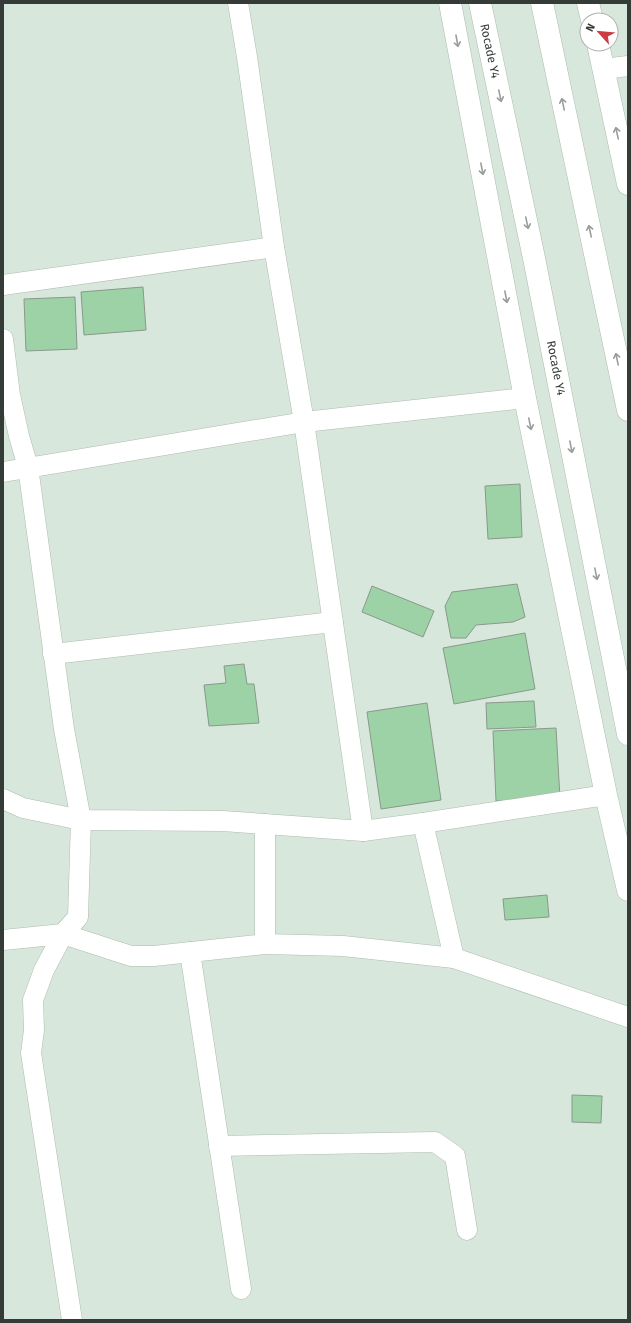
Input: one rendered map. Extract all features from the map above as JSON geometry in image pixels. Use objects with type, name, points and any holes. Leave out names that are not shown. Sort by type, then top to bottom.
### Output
[{"type":"highway","points":[[450,3],[525,398],[606,795],[628,890]]},
{"type":"highway","name":"Rocade Y4","points":[[480,3],[534,258],[628,734]]},
{"type":"highway","points":[[542,3],[628,410]]},
{"type":"highway","points":[[600,52],[628,184]]},
{"type":"street","points":[[238,3],[274,247],[304,422],[363,831]]},
{"type":"street","points":[[603,69],[628,66]]},
{"type":"street","points":[[3,285],[274,247]]},
{"type":"street","points":[[3,339],[18,436],[28,467],[64,729],[81,820],[78,917],[63,934],[44,970],[33,1000],[34,1030],[31,1053],[72,1320]]},
{"type":"street","points":[[3,472],[304,422],[525,398]]},
{"type":"street","points":[[53,654],[333,622]]},
{"type":"street","points":[[3,799],[23,808],[81,820],[223,821],[363,831],[606,795]]},
{"type":"street","points":[[423,823],[454,958]]},
{"type":"street","points":[[265,824],[265,944]]},
{"type":"street","points":[[3,940],[63,934],[131,956],[154,956],[265,944],[343,946],[454,958],[628,1017]]},
{"type":"street","points":[[190,952],[241,1289]]},
{"type":"street","points":[[219,1146],[435,1142],[455,1156],[467,1230]]},
{"type":"building","points":[[143,287],[146,330],[84,335],[81,292]]},
{"type":"building","points":[[75,297],[77,349],[26,351],[24,299]]},
{"type":"building","points":[[520,484],[522,537],[488,539],[485,486]]},
{"type":"building","points":[[517,584],[525,617],[513,622],[476,625],[466,638],[451,638],[445,606],[452,592]]},
{"type":"building","points":[[372,586],[434,611],[423,637],[362,612]]},
{"type":"building","points":[[525,633],[535,689],[454,704],[443,648]]},
{"type":"building","points":[[244,664],[247,684],[254,684],[259,723],[209,726],[204,685],[226,683],[224,666]]},
{"type":"building","points":[[534,701],[536,727],[487,729],[486,703]]},
{"type":"building","points":[[427,703],[441,800],[381,809],[367,712]]},
{"type":"building","points":[[556,728],[560,798],[496,801],[493,731]]},
{"type":"building","points":[[547,895],[549,917],[505,920],[503,899]]},
{"type":"building","points":[[572,1095],[602,1096],[601,1123],[572,1122]]}]
